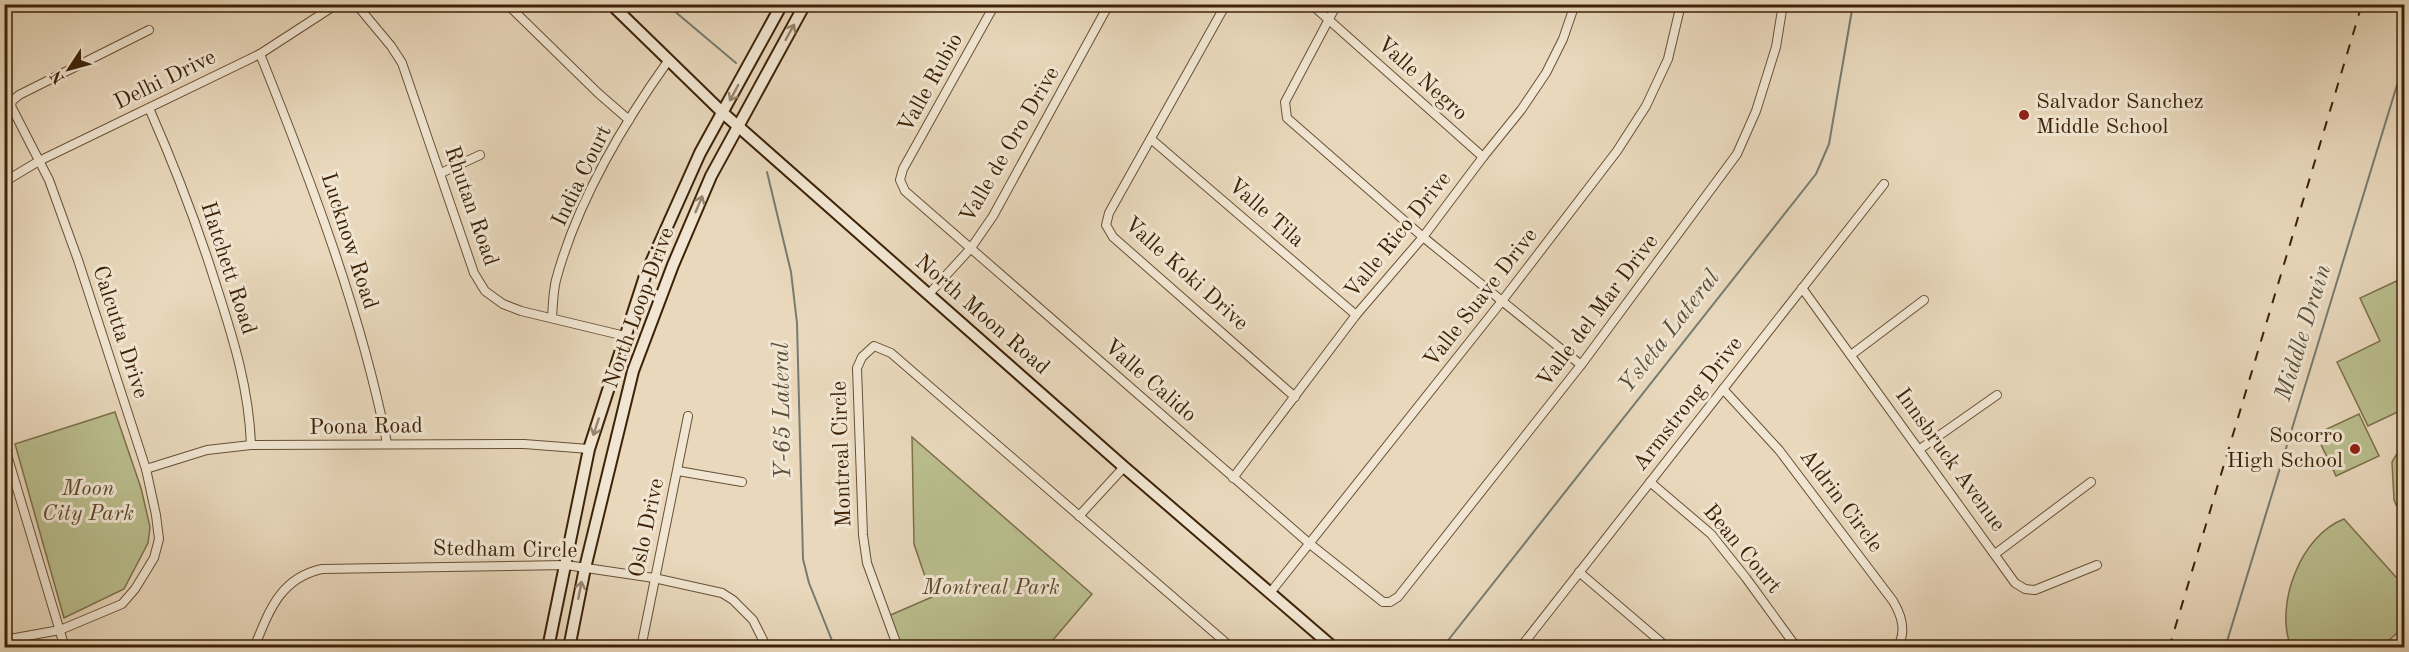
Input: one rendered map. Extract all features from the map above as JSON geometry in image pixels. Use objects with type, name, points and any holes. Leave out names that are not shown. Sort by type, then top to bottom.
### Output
[{"type":"main road","name":"North Moon Road","points":[[611,4],[723,113],[1124,467],[1334,648]]},
{"type":"main road","name":"North Loop Drive","points":[[569,648],[585,568],[633,371],[673,265],[711,176],[805,4]]},
{"type":"main road","name":"North Loop Drive","points":[[548,648],[589,449],[645,276],[676,204],[780,5]]},
{"type":"street","name":"Delhi Drive","points":[[4,182],[39,161],[260,54],[337,4]]},
{"type":"street","name":"Rhutan Road","points":[[356,4],[402,63],[474,273],[485,291],[503,304],[521,311],[625,336]]},
{"type":"street","name":"Valle Rubio","points":[[900,180],[903,169],[995,4]]},
{"type":"street","name":"Valle de Oro Drive","points":[[929,294],[971,248],[993,216],[1109,4]]},
{"type":"street","name":"Valle Koki Drive","points":[[1226,4],[1108,213],[1106,225],[1113,237],[1295,397]]},
{"type":"street","name":"Valle Negro","points":[[1311,4],[1483,157]]},
{"type":"street","points":[[1337,4],[1285,102],[1287,118],[1423,237],[1581,365]]},
{"type":"street","name":"Valle Rico Drive","points":[[1233,478],[1356,315],[1423,237],[1521,110],[1546,73],[1563,39],[1575,4]]},
{"type":"street","name":"Valle Suave Drive","points":[[1270,593],[1590,188],[1646,106],[1668,59],[1681,4]]},
{"type":"street","name":"Valle del Mar Drive","points":[[1383,602],[1390,602],[1398,597],[1581,365],[1737,154],[1756,111],[1776,47],[1783,4]]},
{"type":"street","points":[[514,7],[598,93],[629,120]]},
{"type":"street","name":"Calcutta Drive","points":[[4,640],[60,630],[122,603],[135,589],[154,558],[159,529],[146,469],[78,260],[49,180],[12,110],[12,101],[15,97],[149,30]]},
{"type":"street","name":"Lucknow Road","points":[[260,54],[312,185],[368,356],[387,443]]},
{"type":"street","name":"India Court","points":[[552,317],[555,283],[571,236],[589,194],[629,120],[668,61]]},
{"type":"street","name":"Hatchett Road","points":[[149,108],[198,228],[234,342],[247,395],[251,445]]},
{"type":"street","name":"Valle Tila","points":[[1151,139],[1356,315]]},
{"type":"street","points":[[441,173],[480,155]]},
{"type":"street","name":"Valle Calido","points":[[900,180],[905,191],[1233,478],[1310,544],[1383,602]]},
{"type":"street","name":"Armstrong Drive","points":[[1520,648],[1884,184]]},
{"type":"street","name":"Innsbruck Avenue","points":[[1802,288],[2015,583],[2030,590],[2041,588],[2097,565]]},
{"type":"street","points":[[1851,354],[1924,300]]},
{"type":"street","name":"Montreal Circle","points":[[898,648],[867,563],[863,535],[857,368],[862,357],[874,346],[891,353],[1232,648]]},
{"type":"street","name":"Aldrin Circle","points":[[1723,389],[1779,450],[1893,601],[1902,623],[1902,638],[1897,648]]},
{"type":"street","points":[[1920,449],[1996,395]]},
{"type":"street","name":"Oslo Drive","points":[[641,648],[688,416]]},
{"type":"street","name":"Poona Road","points":[[146,469],[207,450],[251,445],[524,444],[589,449]]},
{"type":"street","points":[[4,446],[65,648]]},
{"type":"street","points":[[1079,516],[1124,467]]},
{"type":"street","points":[[678,471],[742,482]]},
{"type":"street","name":"Bean Court","points":[[1650,482],[1711,534],[1797,648]]},
{"type":"street","points":[[1995,554],[2091,482]]},
{"type":"street","name":"Stedham Circle","points":[[254,648],[278,597],[292,581],[311,571],[412,567],[566,566],[654,578],[722,593],[733,600],[753,620],[767,648]]},
{"type":"street","points":[[1579,572],[1668,648]]},
{"type":"green space","points":[[2403,278],[2404,409],[2368,426],[2337,362],[2380,341],[2360,298]]},
{"type":"green space","name":"Moon City Park","points":[[115,412],[141,488],[150,527],[148,543],[124,589],[64,618],[15,444]]},
{"type":"green space","points":[[2359,414],[2379,456],[2336,476],[2316,434]]},
{"type":"green space","name":"Montreal Park","points":[[912,437],[1092,594],[1047,647],[898,647],[886,617],[932,597],[914,544]]},
{"type":"green space","points":[[2404,442],[2404,523],[2394,500],[2392,462]]},
{"type":"green space","points":[[2344,519],[2404,586],[2404,627],[2381,647],[2291,647],[2286,612],[2295,573],[2315,540],[2329,527]]},
{"type":"waterway","name":"Y-65 Lateral","points":[[666,4],[736,63]]},
{"type":"waterway","name":"Ysleta Lateral","points":[[1442,648],[1816,174],[1829,144],[1853,4]]},
{"type":"waterway","name":"Middle Drain","points":[[2225,648],[2404,62]]},
{"type":"waterway","name":"Y-65 Lateral","points":[[767,172],[791,272],[797,323],[803,559],[809,583],[835,648]]},
{"type":"railway","points":[[2169,648],[2362,4]]},
{"type":"place","name":"Salvador Sanchez Middle School","points":[[2024,115]]},
{"type":"place","name":"Socorro High School","points":[[2355,449]]}]
